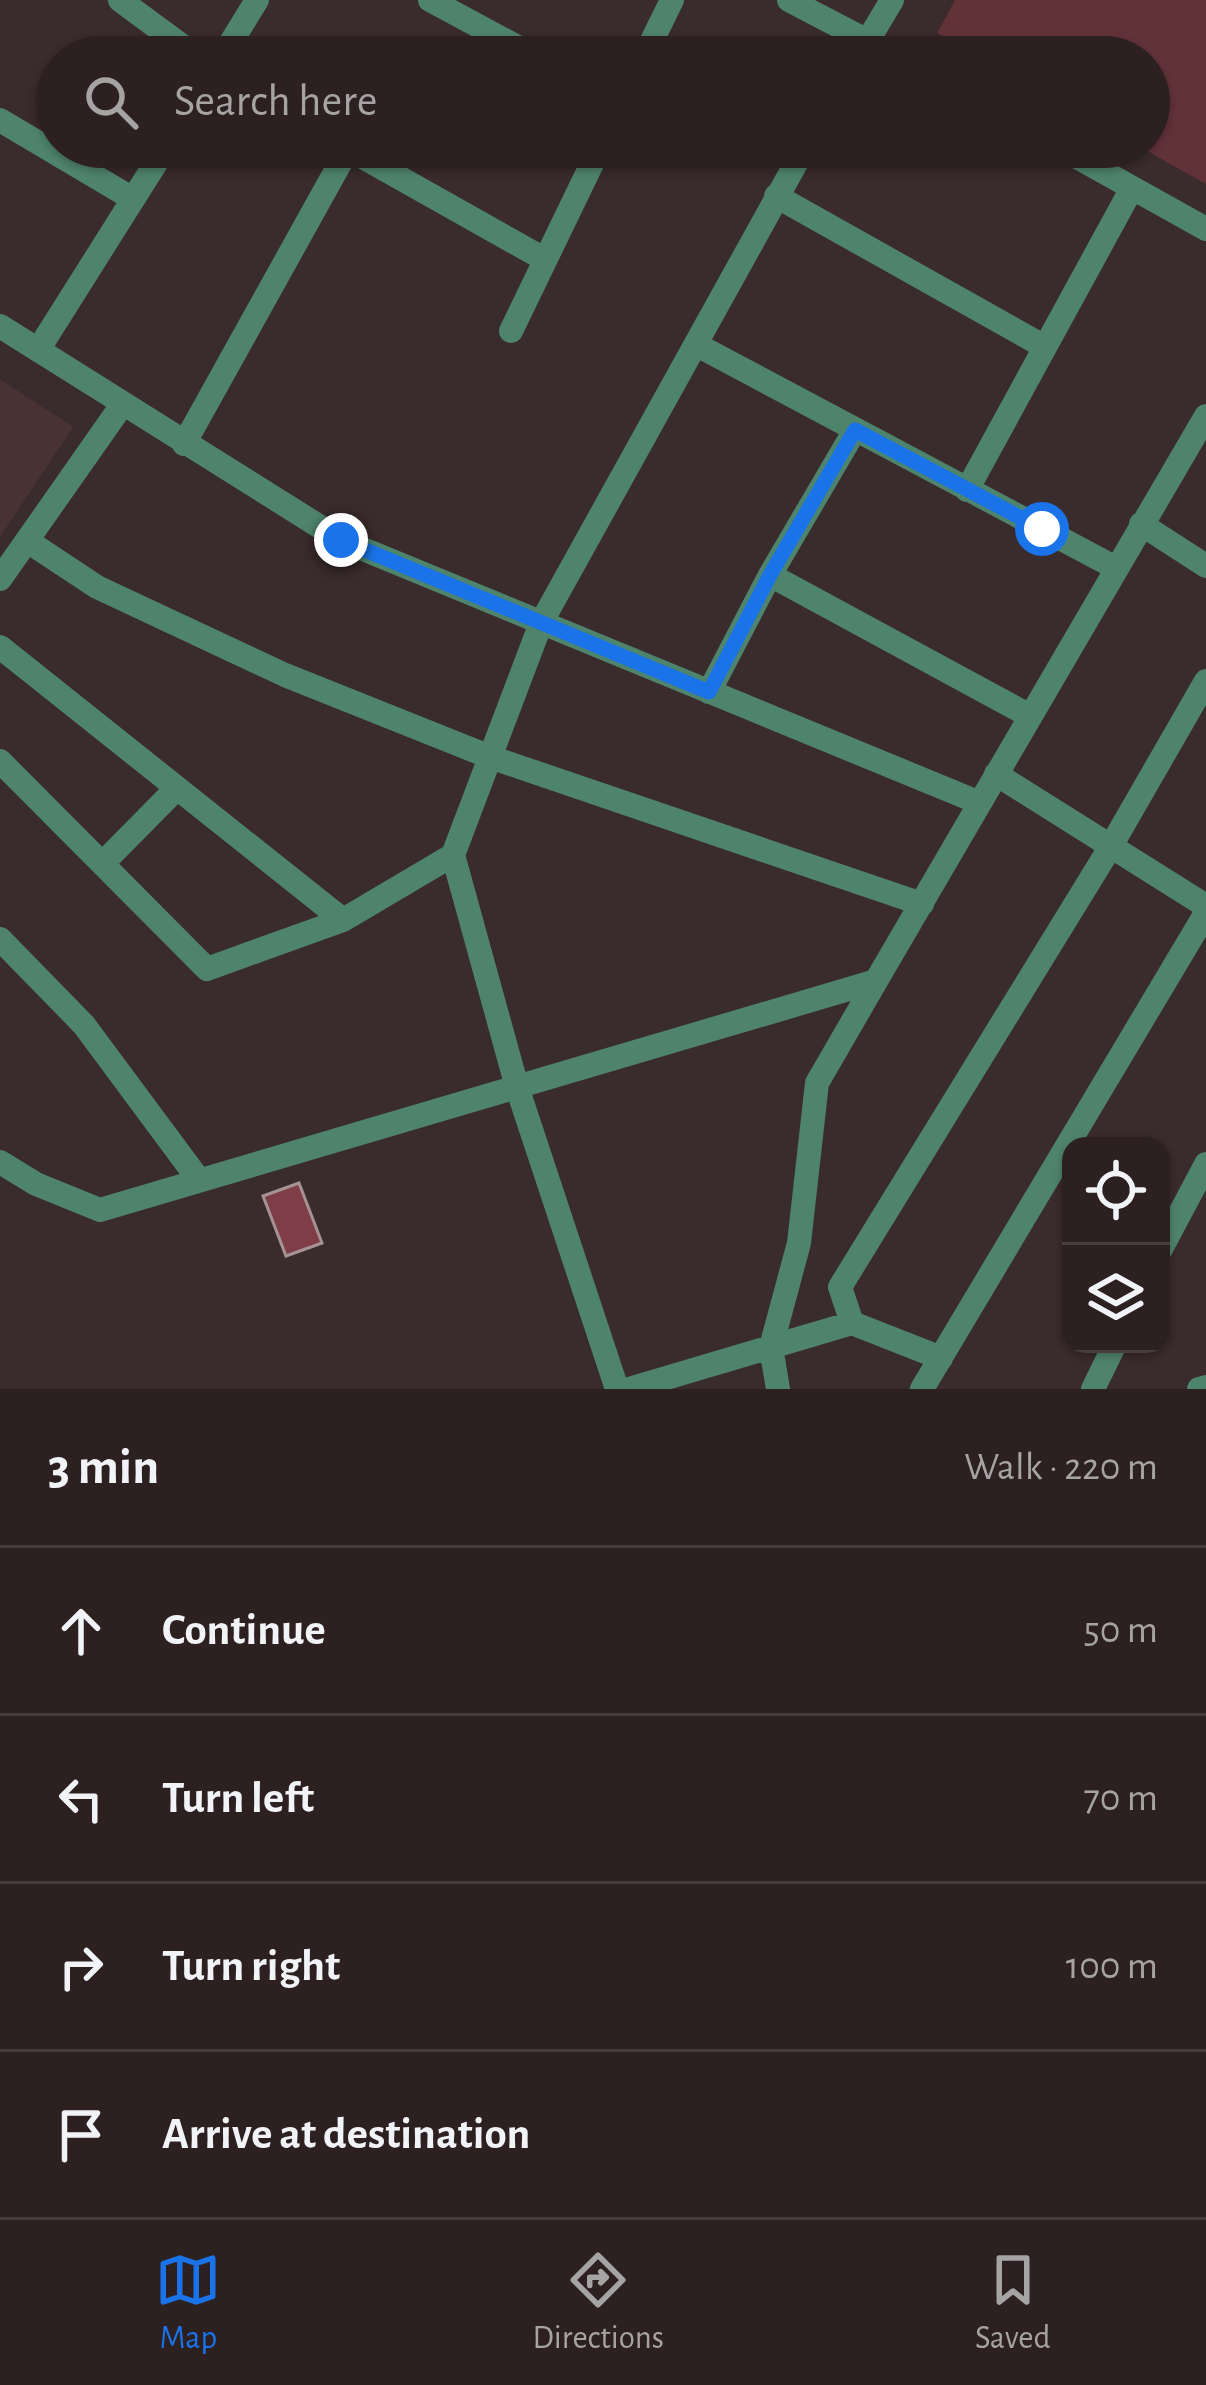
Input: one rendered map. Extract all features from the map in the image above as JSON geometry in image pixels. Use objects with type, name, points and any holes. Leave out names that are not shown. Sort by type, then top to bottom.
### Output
[{"type":"street","points":[[121,0],[169,36]]},
{"type":"street","points":[[235,36],[256,0]]},
{"type":"street","points":[[430,0],[497,36]]},
{"type":"street","points":[[654,36],[672,0]]},
{"type":"street","points":[[789,0],[843,36]]},
{"type":"street","points":[[871,36],[892,0]]},
{"type":"street","points":[[0,120],[36,141]]},
{"type":"street","points":[[81,168],[133,199]]},
{"type":"street","points":[[38,350],[153,168]]},
{"type":"street","points":[[184,443],[335,168]]},
{"type":"street","points":[[382,168],[544,259]]},
{"type":"street","points":[[511,331],[590,168]]},
{"type":"street","points":[[617,1389],[518,1087],[453,855],[541,623],[793,168]]},
{"type":"street","points":[[1096,168],[1206,229]]},
{"type":"street","points":[[968,490],[1132,188]]},
{"type":"street","points":[[776,196],[1045,347]]},
{"type":"street","points":[[0,326],[341,540],[980,803]]},
{"type":"street","points":[[697,345],[1116,568]]},
{"type":"street","points":[[0,578],[122,405]]},
{"type":"street","points":[[778,1389],[771,1347],[799,1244],[817,1083],[1206,416]]},
{"type":"street","points":[[709,692],[770,575],[855,430]]},
{"type":"street","points":[[1141,524],[1206,566]]},
{"type":"street","points":[[29,542],[118,597],[285,675],[490,757],[922,904]]},
{"type":"street","points":[[770,575],[1030,716]]},
{"type":"street","points":[[0,647],[343,920]]},
{"type":"street","points":[[852,1323],[840,1287],[1111,846],[1206,681]]},
{"type":"street","points":[[0,761],[207,969],[343,920],[453,855]]},
{"type":"street","points":[[922,1389],[1206,909],[997,773]]},
{"type":"street","points":[[104,862],[177,788]]},
{"type":"street","points":[[0,939],[84,1025],[199,1180]]},
{"type":"street","points":[[0,1162],[36,1184],[100,1210],[876,981]]},
{"type":"street","points":[[0,1143],[36,1184]]},
{"type":"street","points":[[1163,1245],[1206,1164]]},
{"type":"street","points":[[1179,1212],[1206,1206]]},
{"type":"street","points":[[629,1389],[852,1323],[941,1358]]},
{"type":"street","points":[[1093,1389],[1110,1353]]},
{"type":"shaded area","points":[[955,0],[1206,0],[1206,184],[1170,164],[1170,36],[937,33]]},
{"type":"shaded area","points":[[0,379],[73,427],[0,537]]},
{"type":"building","points":[[299,1183],[322,1243],[286,1256],[263,1196]]},
{"type":"route","points":[[341,540],[709,692],[770,575],[855,430],[1042,529]]}]
